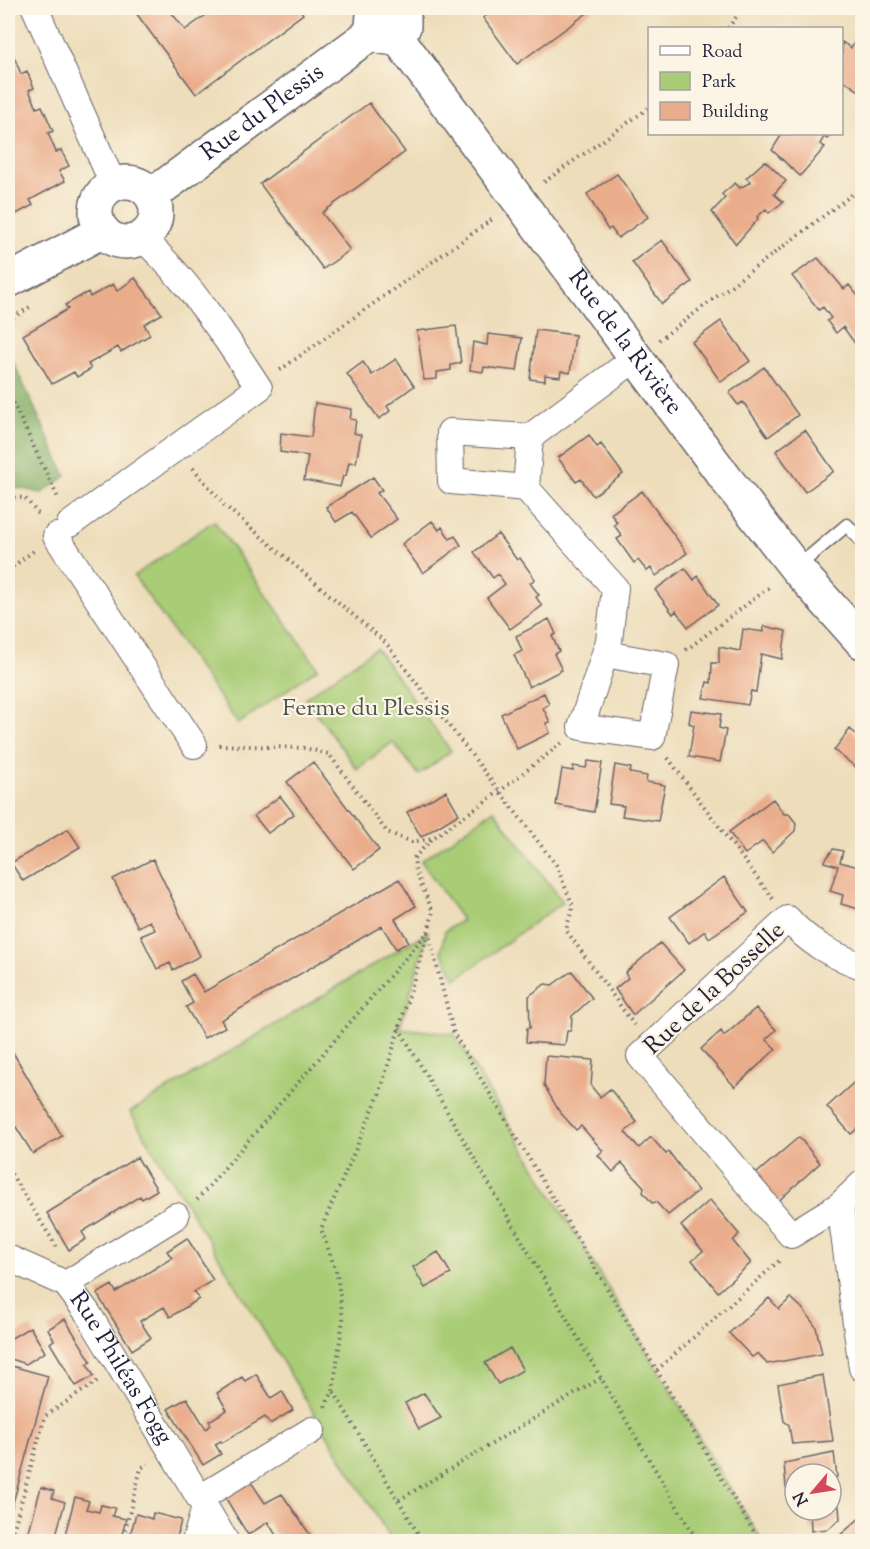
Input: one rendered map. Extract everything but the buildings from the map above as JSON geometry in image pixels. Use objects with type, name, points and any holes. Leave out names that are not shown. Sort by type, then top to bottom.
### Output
[{"type":"street","points":[[38,9],[113,184]]},
{"type":"street","name":"Rue du Plessis","points":[[152,195],[387,15]]},
{"type":"street","name":"Rue de la Rivière","points":[[387,15],[519,200],[796,568],[862,642]]},
{"type":"street","points":[[123,181],[134,182],[152,195],[156,219],[151,230],[142,238],[122,242],[103,231],[96,211],[98,200],[113,184],[123,181]]},
{"type":"street","points":[[8,281],[103,231]]},
{"type":"street","points":[[142,238],[159,253],[231,345],[259,388],[63,530],[194,745]]},
{"type":"street","points":[[605,654],[666,665],[652,737],[581,727],[609,640],[615,588],[526,488],[451,481],[450,432],[530,437],[637,357]]},
{"type":"street","points":[[526,488],[530,437]]},
{"type":"street","name":"Rue de la Bosselle","points":[[790,1235],[640,1056],[788,919],[805,938],[830,954],[862,966]]},
{"type":"street","points":[[790,1235],[840,1205],[862,1184]]},
{"type":"street","points":[[840,1205],[862,1368]]},
{"type":"street","points":[[71,1281],[176,1216]]},
{"type":"street","name":"Rue Philéas Fogg","points":[[8,1258],[71,1281],[226,1542]]},
{"type":"street","points":[[195,1542],[202,1502],[312,1430]]},
{"type":"lane","points":[[796,568],[847,525],[862,542]]},
{"type":"path","points":[[729,27],[743,8]]},
{"type":"path","points":[[259,388],[282,368],[648,108]]},
{"type":"path","points":[[637,357],[862,187]]},
{"type":"path","points":[[8,321],[36,304]]},
{"type":"path","points":[[8,392],[63,530]]},
{"type":"path","points":[[177,449],[224,505],[385,642],[556,865],[573,906],[566,930],[650,1047]]},
{"type":"path","points":[[8,497],[25,498],[63,530]]},
{"type":"path","points":[[666,665],[796,568]]},
{"type":"path","points":[[312,1430],[333,1391],[343,1319],[337,1274],[321,1229],[379,1095],[433,912],[416,873],[414,858],[433,838],[500,791],[581,727]]},
{"type":"path","points":[[652,737],[788,919]]},
{"type":"path","points":[[194,745],[305,748],[329,754],[387,832],[412,842],[433,838]]},
{"type":"path","points":[[176,1216],[193,1205],[428,932]]},
{"type":"path","points":[[428,932],[454,1034],[760,1542]]},
{"type":"path","points":[[399,1028],[698,1542]]},
{"type":"path","points":[[8,1169],[71,1281]]},
{"type":"path","points":[[657,1371],[784,1256],[790,1235]]},
{"type":"path","points":[[10,1542],[45,1416],[122,1365]]},
{"type":"path","points":[[399,1500],[601,1378]]},
{"type":"path","points":[[333,1391],[423,1542]]},
{"type":"path","points":[[122,1542],[141,1468],[170,1449]]},
{"type":"green space","points":[[8,351],[66,476],[42,493],[8,486]]},
{"type":"green space","points":[[214,521],[318,668],[238,724],[134,576]]},
{"type":"green space","name":"Ferme du Plessis","points":[[376,648],[451,751],[419,775],[393,742],[357,769],[305,698]]},
{"type":"green space","points":[[494,810],[563,902],[456,979],[441,951],[445,931],[462,920],[421,861]]},
{"type":"green space","points":[[428,932],[400,1028],[454,1034],[762,1541],[392,1541],[130,1112]]}]
